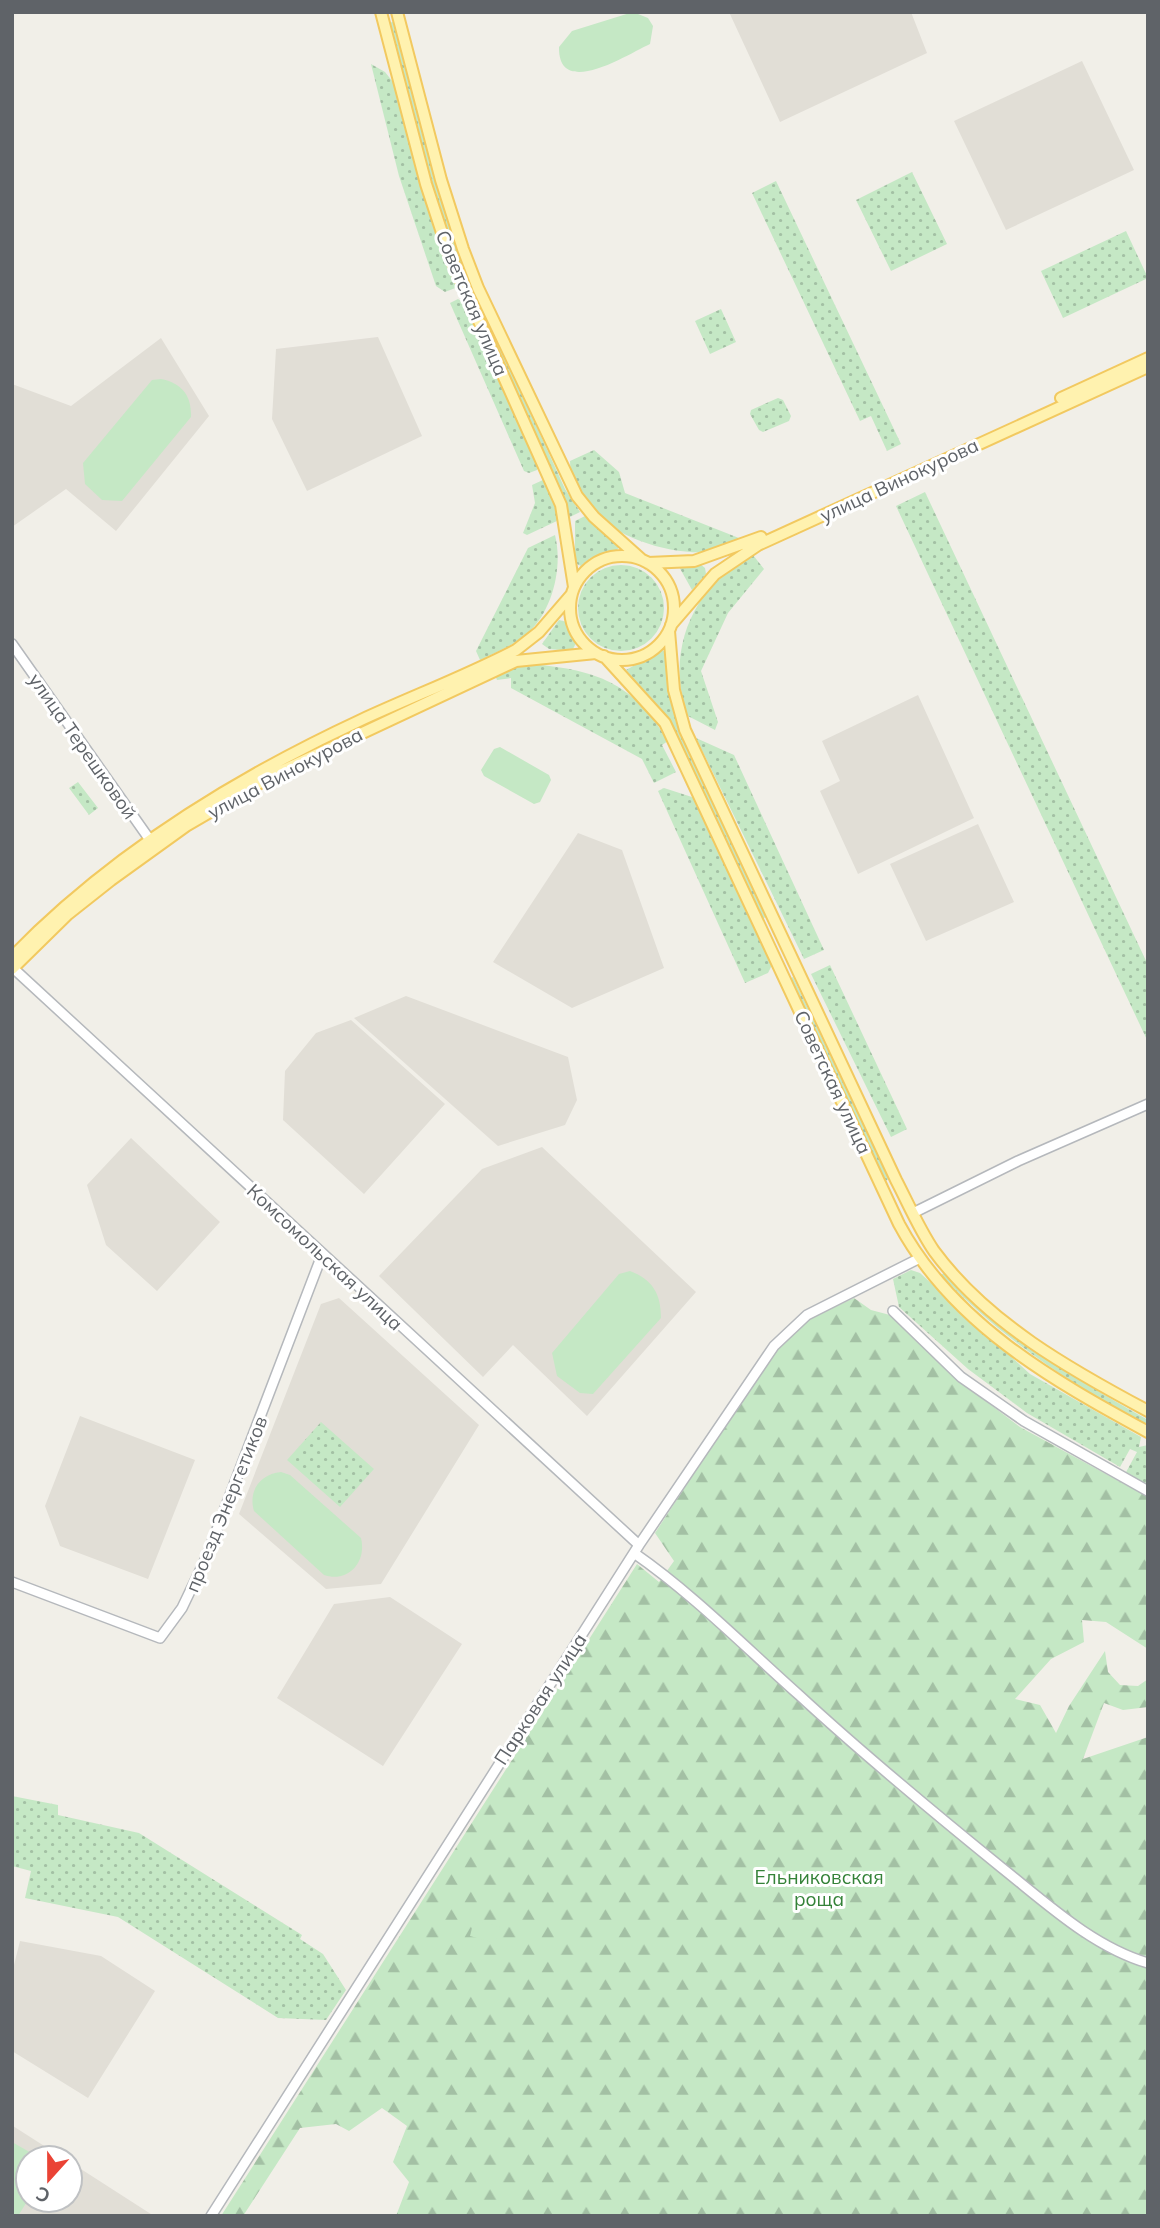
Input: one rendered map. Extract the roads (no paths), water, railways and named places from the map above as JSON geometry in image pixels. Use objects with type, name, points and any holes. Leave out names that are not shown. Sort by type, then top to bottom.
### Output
[{"type":"main road","name":"Советская улица","points":[[381,12],[426,184],[449,254],[561,505],[573,591]]},
{"type":"main road","name":"Советская улица","points":[[397,12],[447,203],[478,288],[577,496],[594,517],[644,561]]},
{"type":"main road","name":"улица Винокурова","points":[[670,628],[715,574],[758,545],[1148,358]]},
{"type":"main road","name":"улица Винокурова","points":[[644,561],[694,561],[716,555],[1148,367]]},
{"type":"main road","points":[[629,556],[644,561],[663,576],[672,593],[670,628],[656,647],[638,657],[616,659],[600,655],[574,628],[570,611],[573,591],[588,568],[605,558],[629,556]]},
{"type":"main road","name":"улица Винокурова","points":[[12,957],[63,908],[184,822],[327,737],[516,650],[539,632],[573,591]]},
{"type":"main road","name":"Советская улица","points":[[670,628],[674,691],[685,730],[913,1213],[934,1250],[983,1301],[1040,1348],[1148,1412]]},
{"type":"main road","name":"Советская улица","points":[[600,655],[655,709],[669,732],[893,1212],[918,1259],[971,1315],[1032,1365],[1148,1432]]},
{"type":"main road","name":"улица Винокурова","points":[[184,822],[275,774],[503,666],[516,661],[600,655]]},
{"type":"main road","name":"улица Винокурова","points":[[13,968],[68,914],[152,844]]},
{"type":"main road","name":"Парковая улица","points":[[918,1259],[934,1250]]},
{"type":"street","name":"улица Терешковой","points":[[12,645],[152,844]]},
{"type":"street","name":"Комсомольская улица","points":[[13,968],[664,1574],[815,1710],[1032,1892],[1101,1941],[1129,1957],[1148,1963]]},
{"type":"street","points":[[913,1213],[1030,1156],[1148,1104]]},
{"type":"street","name":"проезд Энергетиков","points":[[12,1582],[160,1638],[182,1608],[210,1549],[322,1255]]},
{"type":"street","name":"Парковая улица","points":[[211,2216],[637,1549],[783,1334],[830,1301],[918,1259]]},
{"type":"street","points":[[893,1311],[961,1377],[1024,1421],[1148,1491]]},
{"type":"park label","name":"Ельниковская роща","points":[[819,1888]]}]
